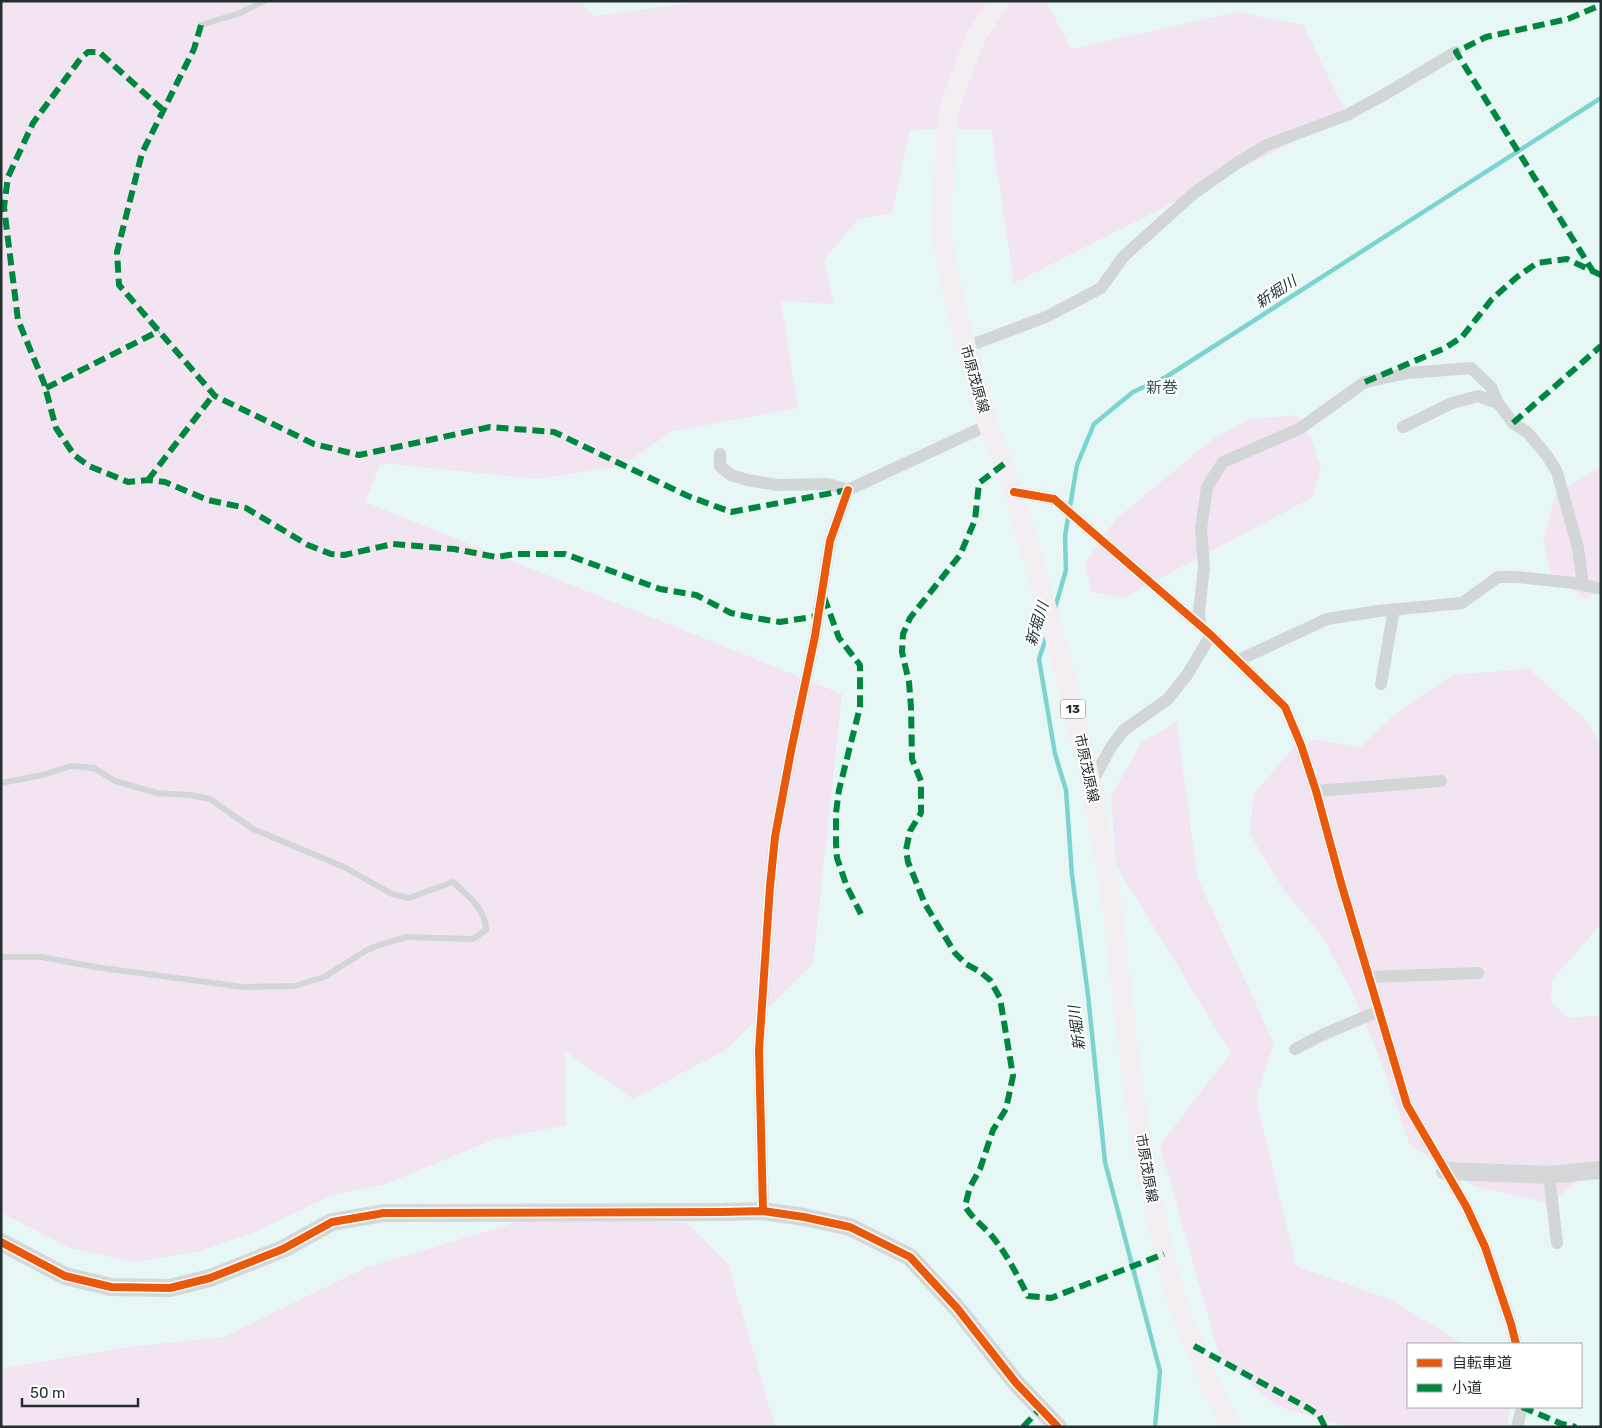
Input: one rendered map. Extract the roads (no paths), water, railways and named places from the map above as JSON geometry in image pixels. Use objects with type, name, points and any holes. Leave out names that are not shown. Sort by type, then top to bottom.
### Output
[{"type":"main road","name":"市原茂原線","points":[[1000,1],[977,35],[960,77],[950,110],[945,155],[941,229],[947,267],[966,347],[988,425],[1014,492],[1064,670],[1091,784],[1110,891],[1133,1088],[1148,1178],[1162,1244],[1182,1313],[1231,1427]]},
{"type":"street","points":[[966,347],[1046,317],[1101,288],[1123,257],[1193,194],[1237,163],[1267,145],[1347,115],[1456,52]]},
{"type":"street","points":[[1200,625],[1198,611],[1204,568],[1201,529],[1208,487],[1223,462],[1299,429],[1365,382],[1408,373],[1471,368],[1490,386],[1498,403],[1513,423],[1528,433],[1548,456],[1557,472],[1578,548],[1583,585]]},
{"type":"street","points":[[1403,427],[1452,403],[1478,396],[1498,403]]},
{"type":"street","points":[[720,454],[720,466],[730,475],[747,480],[777,485],[828,484],[848,490],[988,425]]},
{"type":"street","points":[[763,1210],[759,1050],[771,877],[777,828],[815,636],[830,541],[848,490]]},
{"type":"street","points":[[1014,492],[1054,499],[1239,660],[1285,707],[1301,745],[1316,791],[1407,1105],[1466,1206],[1485,1246],[1509,1316],[1516,1343]]},
{"type":"street","points":[[1239,660],[1327,619],[1394,609],[1462,603],[1498,577],[1516,577],[1601,588]]},
{"type":"street","points":[[1382,684],[1394,609]]},
{"type":"street","points":[[1091,784],[1111,747],[1124,730],[1168,699],[1187,675],[1211,635]]},
{"type":"street","points":[[1316,791],[1441,781]]},
{"type":"street","points":[[1370,977],[1478,973]]},
{"type":"street","points":[[1295,1049],[1322,1035],[1379,1011]]},
{"type":"street","points":[[1445,1171],[1549,1175],[1601,1170]]},
{"type":"street","points":[[1549,1175],[1557,1243]]},
{"type":"street","points":[[1,1242],[64,1276],[111,1287],[170,1288],[210,1278],[283,1249],[332,1222],[384,1213],[722,1212],[763,1210],[804,1217],[850,1227],[910,1257],[957,1308],[1016,1383],[1058,1427]]},
{"type":"street","points":[[1517,1427],[1522,1408]]},
{"type":"lane","points":[[201,25],[240,13],[264,1]]},
{"type":"lane","points":[[1,783],[43,775],[71,766],[94,768],[115,781],[157,794],[190,795],[210,799],[252,829],[344,867],[392,894],[409,898],[453,882],[478,906],[486,922],[486,930],[473,939],[407,937],[379,945],[367,950],[324,977],[296,986],[243,987],[42,957],[1,957]]},
{"type":"waterway","name":"新堀川","points":[[1055,608],[1066,570],[1065,536],[1077,465],[1094,424],[1133,392],[1166,377],[1601,98]]},
{"type":"waterway","name":"新堀川","points":[[1047,635],[1039,659],[1055,754],[1066,790],[1072,875],[1088,995],[1105,1162],[1160,1371],[1155,1427]]},
{"type":"district","name":"新巻","points":[[1162,387]]}]
